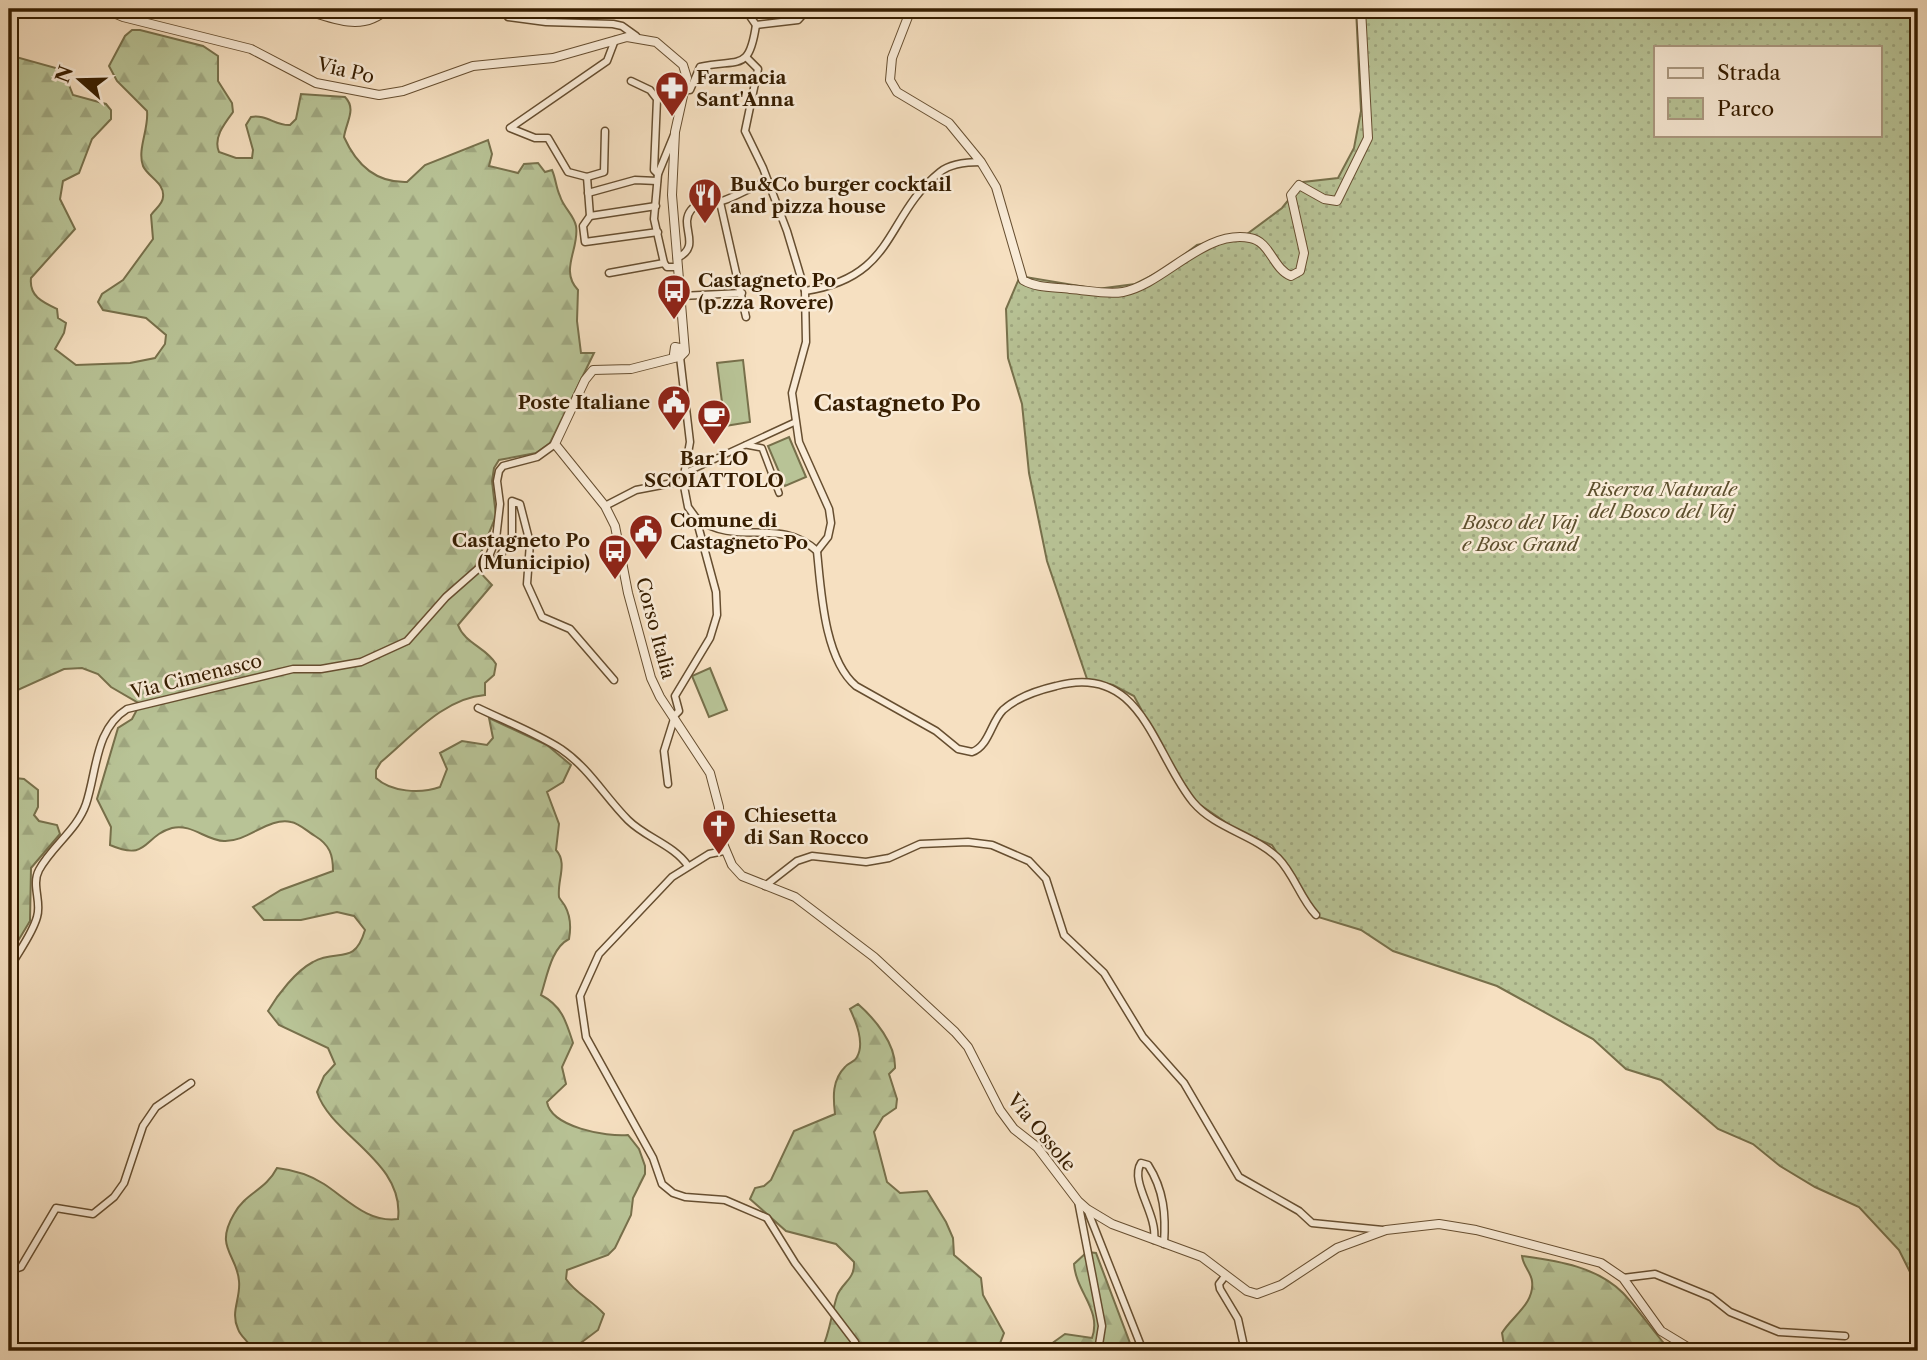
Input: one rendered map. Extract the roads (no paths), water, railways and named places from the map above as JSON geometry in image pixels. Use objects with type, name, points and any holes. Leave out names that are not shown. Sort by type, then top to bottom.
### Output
[{"type":"street","name":"Via Po","points":[[104,9],[123,17],[251,49],[316,83],[379,95],[404,91],[473,66],[552,58],[632,36]]},
{"type":"street","points":[[303,9],[342,21],[365,23],[387,9]]},
{"type":"street","points":[[684,90],[690,90],[700,67],[739,63],[747,58],[752,51],[756,25],[746,9]]},
{"type":"street","points":[[756,25],[798,20],[808,9]]},
{"type":"street","points":[[911,9],[892,58],[890,80],[897,92],[948,123],[981,162],[996,187],[1023,280],[1029,284],[1103,293],[1125,292],[1210,244],[1244,237],[1253,238],[1261,244],[1282,273],[1291,276],[1300,271],[1304,253],[1291,195],[1299,185],[1324,199],[1337,201],[1342,197],[1355,161],[1367,145],[1361,9]]},
{"type":"street","points":[[508,17],[622,26],[632,36],[656,42],[683,65],[687,78],[676,132],[672,195],[681,296],[682,328],[678,353],[690,442],[687,472],[683,481],[688,507],[696,518],[709,527],[727,532],[792,534],[803,538],[817,551],[822,603],[834,647],[847,678],[936,731],[958,749],[972,752],[983,746],[1002,711],[1013,703],[1058,685],[1084,683],[1109,689],[1131,700],[1169,767],[1194,802],[1221,825],[1279,859],[1300,897],[1316,915]]},
{"type":"street","points":[[605,131],[604,172],[587,177],[568,173],[548,138],[535,138],[510,128],[607,61],[615,40]]},
{"type":"street","points":[[747,58],[758,69],[758,77],[747,111],[745,131],[787,231],[805,291],[806,342],[792,385],[795,422],[811,475],[829,509],[831,523],[828,537],[817,551]]},
{"type":"street","points":[[631,81],[650,90],[657,99],[654,170],[658,177]]},
{"type":"street","points":[[676,132],[658,177],[654,219],[667,267],[686,254],[689,247],[688,217],[691,210],[698,205],[720,202],[768,181]]},
{"type":"street","points":[[805,291],[841,282],[867,266],[886,246],[917,198],[942,170],[962,163],[981,162]]},
{"type":"street","points":[[587,177],[590,216],[583,226],[585,242],[658,232]]},
{"type":"street","points":[[588,193],[635,180],[658,177]]},
{"type":"street","points":[[720,202],[746,317]]},
{"type":"street","points":[[590,216],[656,206]]},
{"type":"street","points":[[609,273],[664,263]]},
{"type":"street","points":[[681,296],[742,293]]},
{"type":"street","points":[[487,561],[496,539],[500,504],[497,481],[503,466],[537,457],[555,444],[585,380],[593,370],[631,369],[662,362],[678,353]]},
{"type":"street","points":[[687,472],[795,422]]},
{"type":"street","name":"Corso Italia","points":[[555,444],[605,506],[620,541],[628,593],[652,678],[710,773],[719,807],[724,850]]},
{"type":"street","points":[[746,445],[762,448],[779,493]]},
{"type":"street","points":[[605,506],[636,490],[683,481]]},
{"type":"street","name":"Via Cimenasco","points":[[9,969],[38,915],[36,885],[39,870],[72,829],[85,806],[107,727],[116,716],[127,709],[293,668],[321,669],[361,662],[407,641],[446,597],[487,561],[496,562],[512,537],[512,501],[520,504],[530,543],[527,584],[542,617],[570,629],[614,680]]},
{"type":"street","points":[[668,785],[664,751],[674,718],[679,711],[675,696],[710,638],[717,615],[716,592],[696,518]]},
{"type":"street","points":[[478,708],[561,750],[585,771],[628,820],[652,840],[680,854],[688,866]]},
{"type":"street","points":[[765,886],[797,861],[811,856],[866,862],[889,858],[920,844],[968,842],[992,845],[1029,861],[1046,879],[1063,935],[1104,973],[1143,1037],[1184,1083],[1239,1177],[1299,1211],[1312,1223],[1386,1230],[1439,1224],[1476,1230],[1584,1256],[1623,1278],[1661,1331],[1694,1351]]},
{"type":"street","points":[[724,850],[688,866],[664,884],[595,960],[580,996],[586,1037],[653,1158],[662,1184],[673,1193],[685,1197],[724,1200],[766,1218],[795,1264],[855,1342],[858,1351]]},
{"type":"street","name":"Via Ossole","points":[[724,850],[742,876],[795,897],[874,957],[955,1032],[968,1047],[1000,1110],[1014,1129],[1037,1147],[1078,1201],[1112,1224],[1202,1257],[1247,1291],[1258,1294],[1281,1285],[1337,1248],[1386,1230]]},
{"type":"street","points":[[9,1034],[9,1051]]},
{"type":"street","points":[[9,1271],[21,1266],[56,1208],[93,1214],[114,1196],[124,1183],[143,1126],[156,1107],[191,1083]]},
{"type":"street","points":[[1154,1240],[1155,1220],[1138,1174],[1141,1163],[1148,1165],[1153,1172],[1164,1201],[1164,1244]]},
{"type":"street","points":[[1078,1201],[1102,1326],[1098,1351]]},
{"type":"street","points":[[1087,1209],[1088,1219],[1143,1351]]},
{"type":"street","points":[[1623,1278],[1655,1274],[1711,1297],[1730,1312],[1779,1332],[1845,1336]]},
{"type":"street","points":[[1226,1275],[1219,1284],[1220,1289],[1238,1319],[1245,1351]]},
{"type":"street","points":[[9,1313],[9,1351]]},
{"type":"place","name":"Farmacia Sant'Anna","points":[[672,118]]},
{"type":"place","name":"Bu&Co burger cocktail and pizza house","points":[[705,225]]},
{"type":"place","name":"Castagneto Po (p.zza Rovere)","points":[[674,321]]},
{"type":"place","name":"Poste Italiane","points":[[674,432]]},
{"type":"place","name":"Bar LO SCOIATTOLO","points":[[714,446]]},
{"type":"place","name":"Comune di Castagneto Po","points":[[646,561]]},
{"type":"place","name":"Castagneto Po (Municipio)","points":[[615,581]]},
{"type":"place","name":"Chiesetta di San Rocco","points":[[719,856]]},
{"type":"district","name":"Castagneto Po","points":[[897,403]]},
{"type":"park label","name":"Riserva Naturale del Bosco del Vaj","points":[[1662,500]]},
{"type":"park label","name":"Bosco del Vaj e Bosc Grand","points":[[1520,533]]}]
